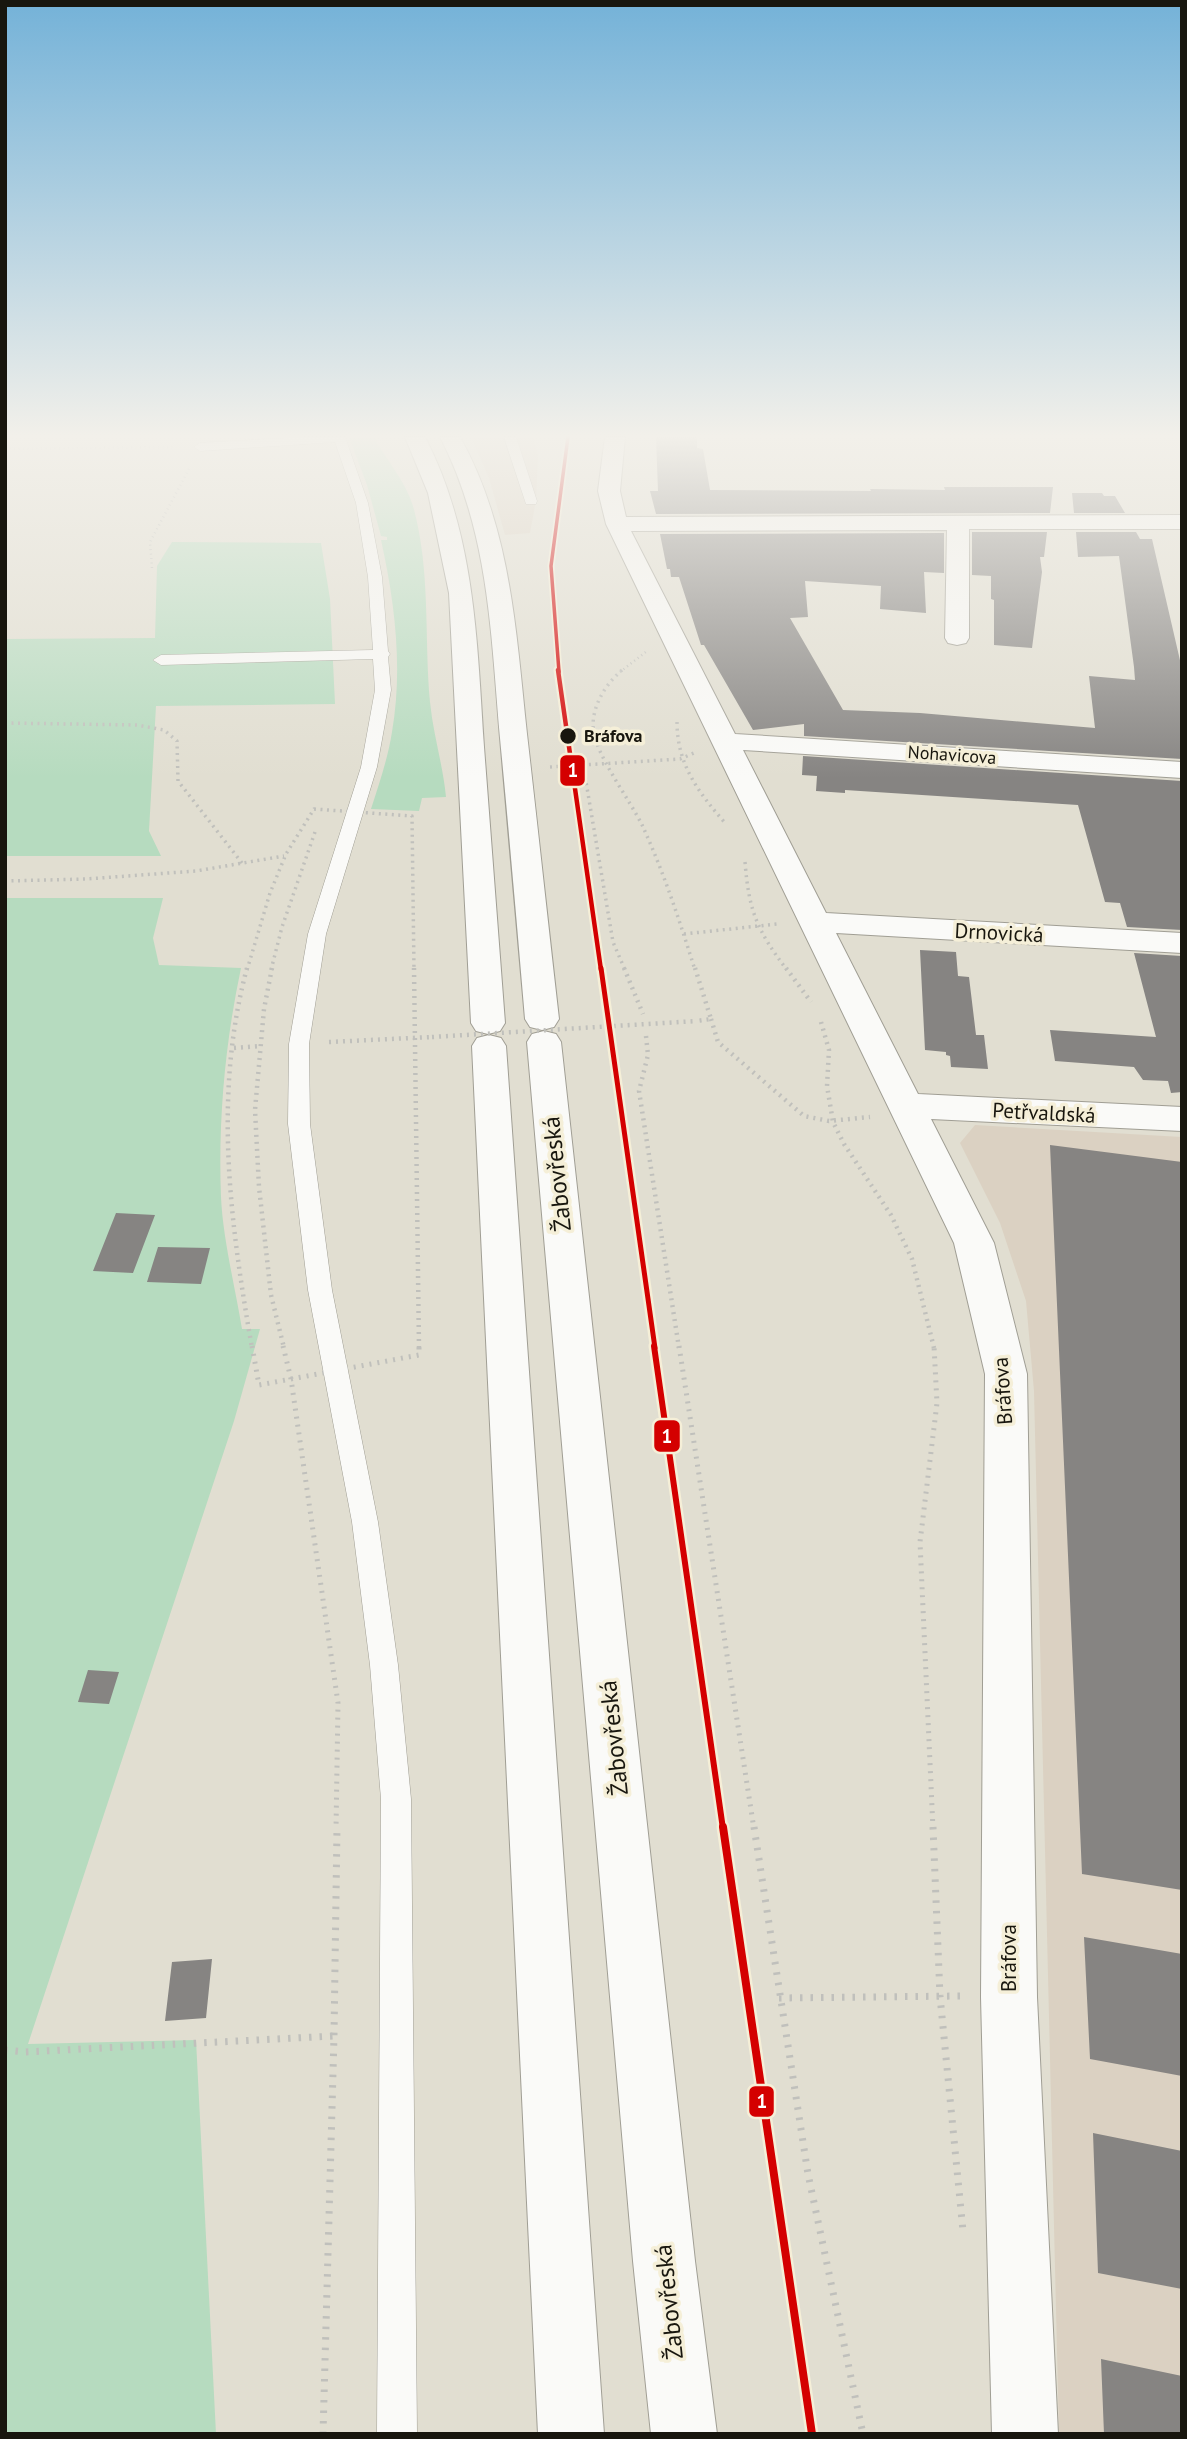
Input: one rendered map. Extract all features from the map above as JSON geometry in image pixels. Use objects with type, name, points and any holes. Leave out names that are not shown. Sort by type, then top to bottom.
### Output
[{"type":"main road","points":[[453,551],[461,593],[489,1034],[571,2434]]},
{"type":"main road","name":"Žabovřeská","points":[[492,551],[499,588],[664,2261],[684,2434]]},
{"type":"main road","name":"Bráfova","points":[[630,551],[974,1243],[1006,1374],[1009,1997],[1025,2434]]},
{"type":"main road","points":[[957,638],[958,551]]},
{"type":"main road","name":"Nohavicova","points":[[723,741],[1182,770]]},
{"type":"main road","name":"Drnovická","points":[[816,922],[1182,943]]},
{"type":"main road","name":"Petřvaldská","points":[[906,1106],[1182,1119]]},
{"type":"lane","points":[[371,551],[383,654],[379,726],[317,934],[299,1044],[299,1124],[320,1290],[365,1522],[384,1665],[396,1799],[397,2434]]},
{"type":"lane","points":[[162,660],[383,654]]},
{"type":"path","points":[[151,551],[152,568]]},
{"type":"path","points":[[648,650],[619,671],[600,694],[593,726],[600,751],[650,839],[718,1042],[804,1116],[819,1122],[833,1122]]},
{"type":"path","points":[[677,712],[676,734],[680,759],[700,794],[735,834]]},
{"type":"path","points":[[5,723],[137,725],[164,730],[177,741],[178,781],[242,863]]},
{"type":"path","points":[[543,767],[680,759],[723,741]]},
{"type":"path","points":[[583,764],[613,942],[643,1014]]},
{"type":"path","points":[[291,1380],[259,1385],[243,1297],[229,1184],[228,1092],[253,943],[285,856],[314,809],[324,810],[282,927],[264,1009],[255,1110],[259,1186],[271,1295],[291,1380],[338,1703],[334,2036],[323,2434]]},
{"type":"path","points":[[354,812],[412,816],[419,1355],[368,1365],[365,1352]]},
{"type":"path","points":[[370,825],[374,813]]},
{"type":"path","points":[[742,854],[746,864],[748,899],[757,925],[771,951],[815,1008]]},
{"type":"path","points":[[5,881],[86,879],[196,871],[285,856]]},
{"type":"path","points":[[684,934],[757,925]]},
{"type":"path","points":[[820,1017],[829,1050],[827,1086],[833,1122],[844,1144],[891,1215],[912,1259],[934,1341],[937,1403],[920,1542],[940,1996],[964,2242]]},
{"type":"path","points":[[343,1041],[711,1019]]},
{"type":"path","points":[[646,1036],[648,1055],[639,1091],[779,1998],[808,2174],[863,2434]]},
{"type":"path","points":[[234,1048],[260,1046]]},
{"type":"path","points":[[779,1998],[1009,1997]]},
{"type":"path","points":[[5,2050],[25,2052],[334,2036]]},
{"type":"shaded area","points":[[975,1125],[1182,1137],[1182,2434],[1059,2434],[1034,1391],[1026,1301],[1000,1223],[960,1143]]},
{"type":"green space","points":[[166,551],[322,551],[330,599],[335,704],[156,706],[149,831],[161,856],[5,856],[5,639],[155,638],[157,566]]},
{"type":"green space","points":[[383,551],[422,551],[430,702],[446,797],[422,798],[419,811],[371,809],[386,761],[395,708],[396,636]]},
{"type":"green space","points":[[5,898],[163,898],[153,938],[159,965],[241,968],[224,1082],[221,1197],[242,1329],[260,1329],[234,1421],[28,2044],[196,2040],[216,2434],[5,2434]]},
{"type":"building","points":[[663,551],[944,551],[944,573],[924,572],[926,613],[880,609],[881,586],[805,581],[808,617],[790,618],[843,710],[920,713],[1095,728],[1089,676],[1135,680],[1134,667],[1119,556],[1078,557],[1078,551],[1155,551],[1182,669],[1182,759],[804,736],[804,724],[753,730],[704,645],[701,645],[679,577],[671,577]]},
{"type":"building","points":[[972,551],[1045,551],[1044,557],[1040,557],[1042,572],[1032,648],[994,645],[991,576],[972,575]]},
{"type":"building","points":[[803,756],[1182,781],[1182,930],[1127,927],[1120,903],[1105,902],[1078,805],[845,790],[845,793],[816,791],[817,776],[802,775]]},
{"type":"building","points":[[920,950],[956,952],[958,976],[969,977],[976,1035],[984,1035],[988,1069],[951,1067],[950,1056],[946,1055],[946,1052],[925,1050]]},
{"type":"building","points":[[1134,953],[1182,956],[1182,1092],[1171,1093],[1168,1081],[1143,1080],[1134,1067],[1055,1061],[1050,1030],[1156,1037]]},
{"type":"building","points":[[1050,1145],[1182,1162],[1182,1890],[1082,1874]]},
{"type":"building","points":[[116,1213],[155,1215],[133,1273],[93,1271]]},
{"type":"building","points":[[158,1247],[210,1248],[201,1284],[147,1282]]},
{"type":"building","points":[[88,1670],[119,1672],[109,1704],[78,1702]]},
{"type":"building","points":[[1084,1937],[1182,1954],[1182,2076],[1090,2059]]},
{"type":"building","points":[[212,1959],[206,2018],[165,2021],[172,1962]]},
{"type":"building","points":[[1093,2133],[1182,2151],[1182,2289],[1098,2273]]},
{"type":"building","points":[[1101,2359],[1182,2376],[1182,2434],[1104,2434]]},
{"type":"transit line","name":"1","points":[[553,551],[551,566],[557,661],[754,2049],[812,2434]]},
{"type":"place","name":"Bráfova","points":[[568,736]]}]
